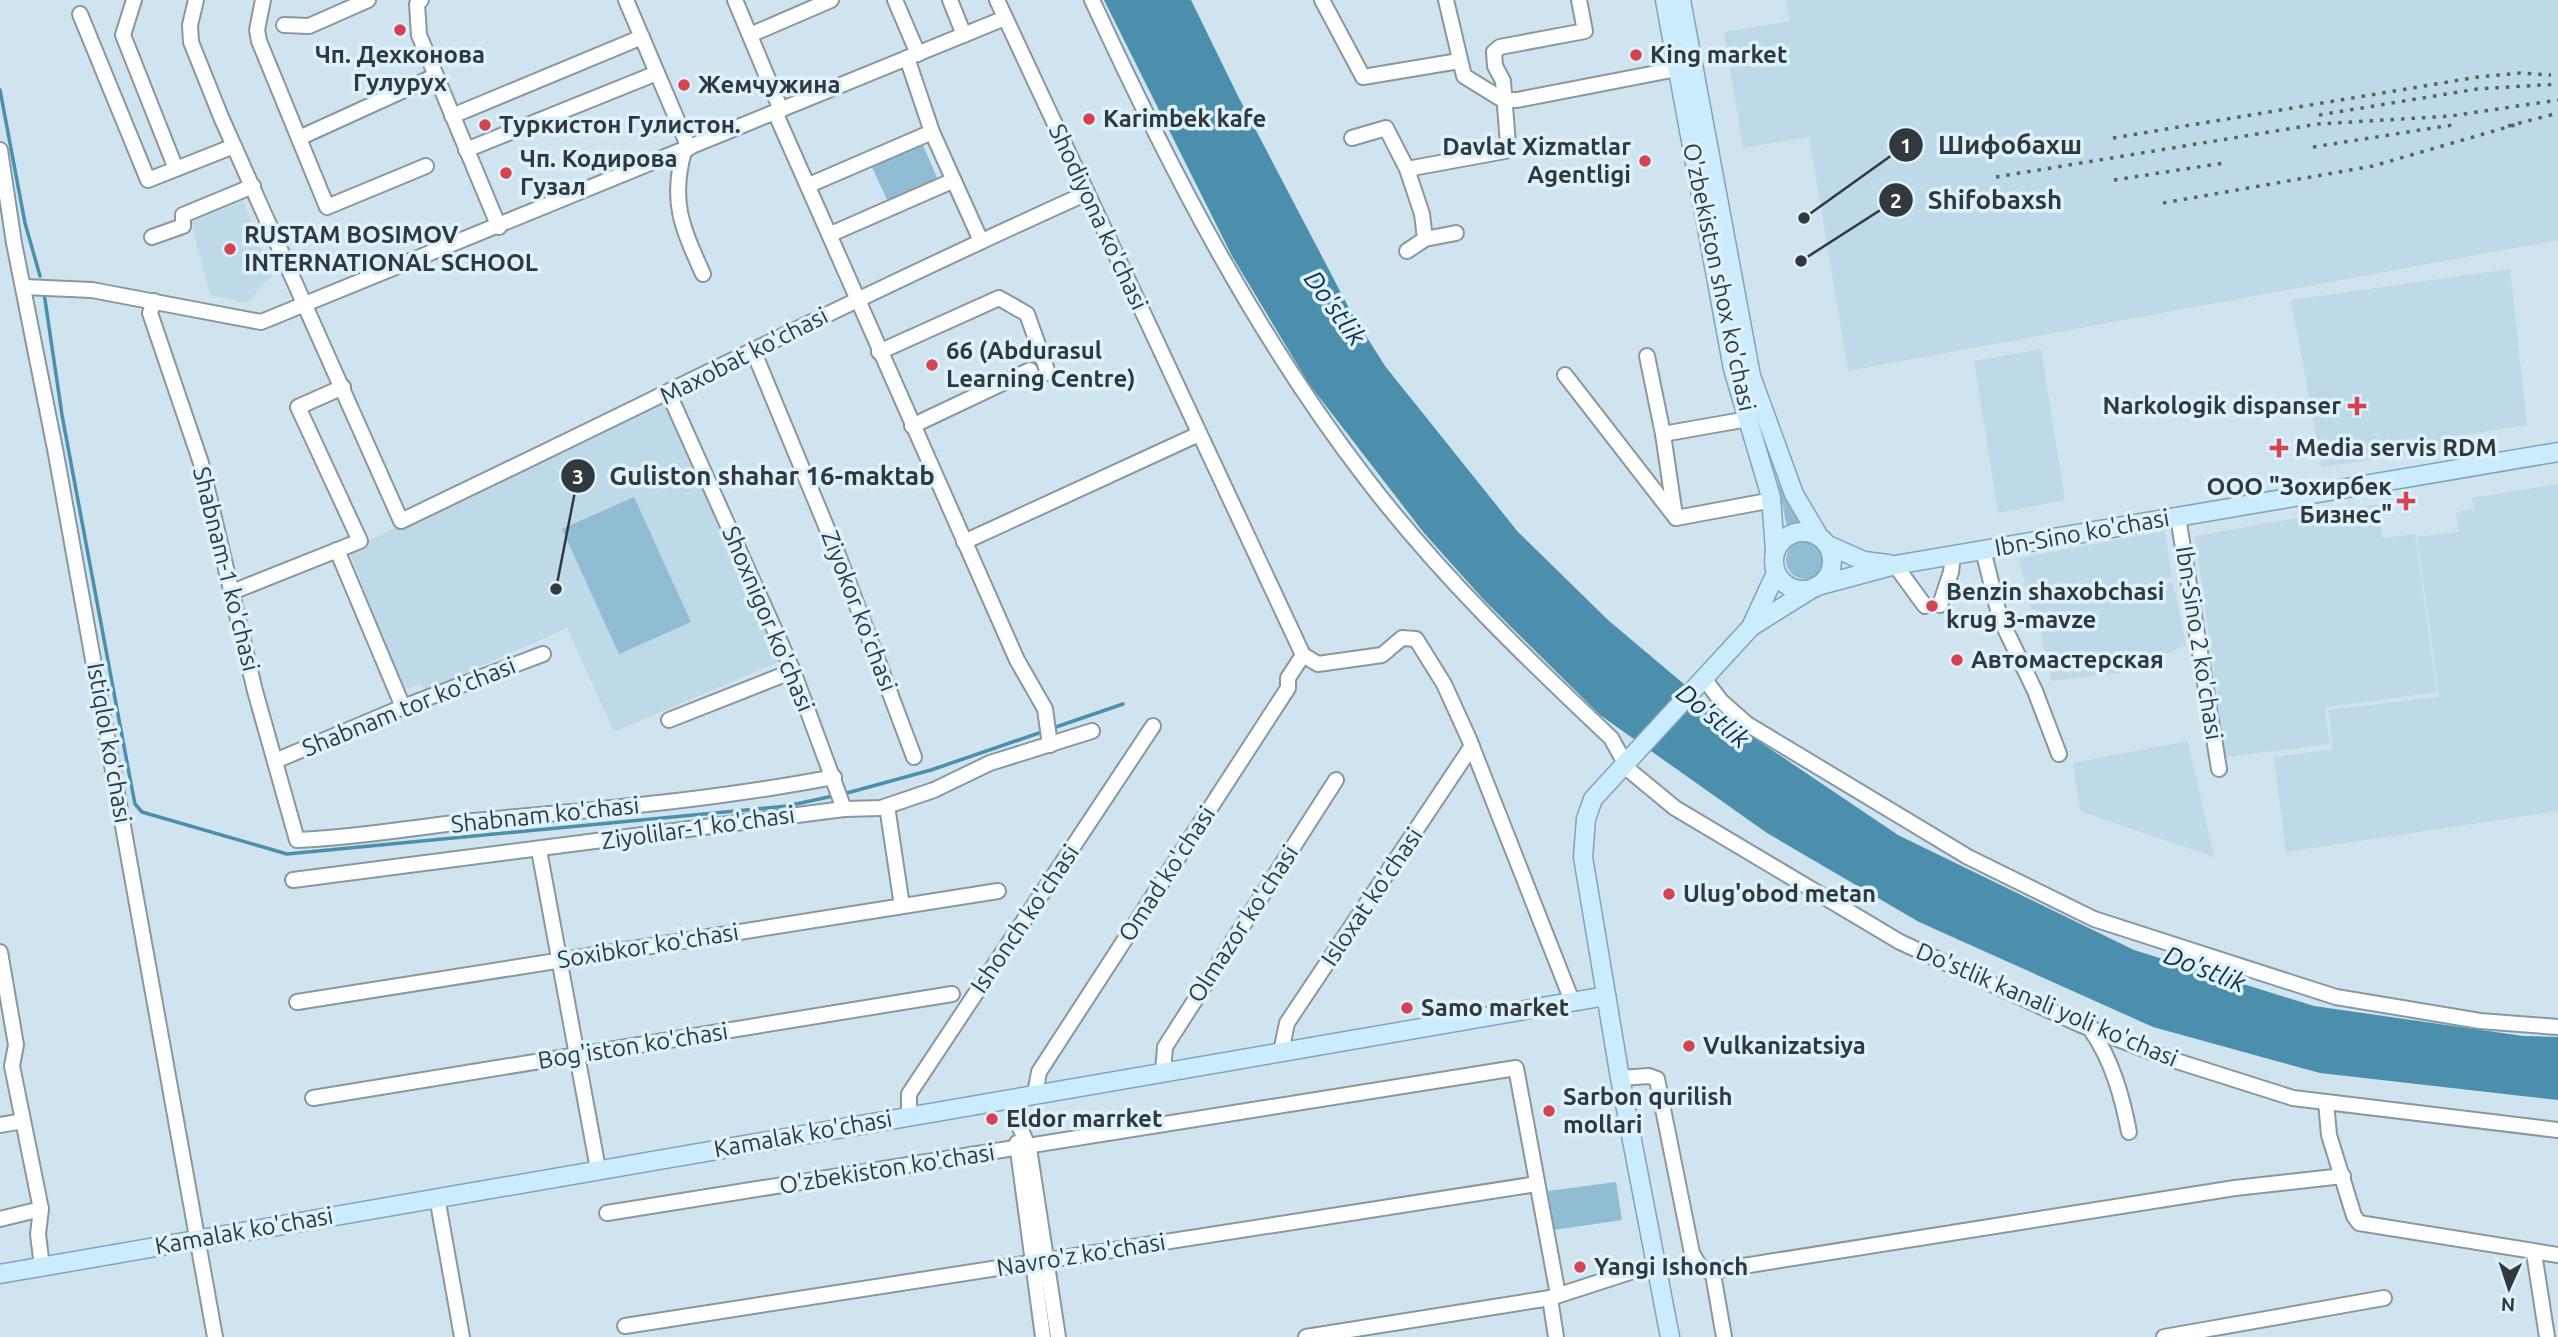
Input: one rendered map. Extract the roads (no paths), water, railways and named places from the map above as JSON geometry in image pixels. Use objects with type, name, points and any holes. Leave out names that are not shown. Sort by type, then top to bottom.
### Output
[{"type":"main road","name":"O'zbekiston shox ko'chasi","points":[[1665,0],[1720,305],[1748,419],[1771,497],[1775,551]]},
{"type":"main road","name":"O'zbekiston shox ko'chasi","points":[[1681,0],[1751,376],[1790,484],[1823,540]]},
{"type":"main road","name":"Ibn-Sino ko'chasi","points":[[1895,565],[2558,452]]},
{"type":"main road","points":[[1670,1337],[1620,1078],[1583,841],[1593,799],[1751,627],[1776,573],[1775,551],[1788,535],[1808,531],[1864,561],[1895,565]]},
{"type":"main road","points":[[1751,627],[1815,587],[1830,573],[1832,564],[1823,540]]},
{"type":"main road","points":[[1776,573],[1791,588],[1815,587],[1895,565]]},
{"type":"main road","name":"Kamalak ko'chasi","points":[[0,1275],[199,1238],[1606,996]]},
{"type":"street","points":[[134,0],[123,35],[176,169]]},
{"type":"street","points":[[196,0],[190,25],[191,42],[234,146],[343,387],[298,407],[360,541],[232,593]]},
{"type":"street","points":[[263,0],[257,30],[259,41],[327,207],[426,166]]},
{"type":"street","points":[[284,25],[309,26],[368,0]]},
{"type":"street","points":[[421,0],[417,5],[419,35],[499,227]]},
{"type":"street","points":[[626,0],[686,149],[677,175],[677,204],[681,223],[703,274]]},
{"type":"street","points":[[735,0],[778,111],[879,352],[1017,660],[1045,709],[1050,745]]},
{"type":"street","points":[[750,35],[831,0]]},
{"type":"street","points":[[895,0],[913,56],[932,132],[981,241]]},
{"type":"street","points":[[950,0],[964,35]]},
{"type":"street","name":"Shodiyona ko'chasi","points":[[997,0],[1303,655]]},
{"type":"street","name":"Do'stlik kanali yoli ko'chasi","points":[[1092,0],[1192,202],[1251,309],[1292,374],[1368,481],[1474,606],[1611,738],[1627,761],[1675,808],[1900,942],[2090,1028],[2204,1070],[2293,1098],[2558,1130]]},
{"type":"street","points":[[1322,0],[1363,77],[1459,61]]},
{"type":"street","points":[[1446,0],[1459,61],[1467,79],[1503,100],[1517,100],[1677,69]]},
{"type":"street","points":[[1407,169],[1505,151],[1508,144],[1503,80],[1495,66],[1494,52],[1500,47],[1585,30],[1579,0]]},
{"type":"street","points":[[80,14],[148,180],[234,146]]},
{"type":"street","points":[[24,287],[92,290],[261,322],[1005,18]]},
{"type":"street","points":[[452,116],[642,37]]},
{"type":"street","points":[[466,150],[657,73]]},
{"type":"street","points":[[299,138],[435,76]]},
{"type":"street","points":[[1352,138],[1381,127],[1386,128],[1407,169],[1422,214],[1425,239]]},
{"type":"street","points":[[809,185],[932,132]]},
{"type":"street","name":"Istiqlol ko'chasi","points":[[0,150],[215,1337]]},
{"type":"street","points":[[831,234],[952,181]]},
{"type":"street","points":[[152,237],[183,226],[183,215],[253,186]]},
{"type":"street","name":"Maxobat ko'chasi","points":[[343,387],[401,521],[669,394],[856,299],[1087,193]]},
{"type":"street","points":[[1406,251],[1425,239],[1456,233]]},
{"type":"street","points":[[879,352],[999,298],[1027,314],[1048,373]]},
{"type":"street","name":"Shabnam-1 ko'chasi","points":[[154,301],[150,313],[201,463],[297,840]]},
{"type":"street","name":"Ziyokor ko'chasi","points":[[753,350],[838,555],[914,757]]},
{"type":"street","points":[[1647,356],[1676,517]]},
{"type":"street","points":[[912,426],[1030,370]]},
{"type":"street","points":[[1564,375],[1676,517]]},
{"type":"street","name":"Shoxnigor ko'chasi","points":[[669,394],[793,671],[844,809]]},
{"type":"street","points":[[1663,434],[1748,419]]},
{"type":"street","points":[[964,542],[1199,434]]},
{"type":"street","points":[[1676,517],[1762,502],[1771,497]]},
{"type":"street","name":"Ibn-Sino 2 ko'chasi","points":[[2178,517],[2220,769]]},
{"type":"street","points":[[337,550],[403,707]]},
{"type":"street","points":[[1983,550],[2000,618],[2035,691],[2059,754]]},
{"type":"street","points":[[1940,605],[1951,572],[1953,555]]},
{"type":"street","points":[[1895,565],[1924,606]]},
{"type":"street","points":[[1303,655],[1318,664],[1331,663],[1382,655],[1402,638],[1416,639],[1444,684],[1472,746],[1572,1001]]},
{"type":"street","name":"Shabnam tor ko'chasi","points":[[275,761],[403,707],[544,654]]},
{"type":"street","name":"Omad ko'chasi","points":[[1035,1094],[1039,1072],[1288,688],[1288,678],[1303,655]]},
{"type":"street","points":[[668,720],[793,671]]},
{"type":"street","points":[[1703,682],[1747,724],[1968,857],[2094,919],[2336,997],[2480,1021],[2558,1027]]},
{"type":"street","name":"Ishonch ko'chasi","points":[[909,1116],[909,1094],[1153,726]]},
{"type":"street","name":"Ziyolilar-1 ko'chasi","points":[[293,880],[844,809],[887,806],[934,790],[990,763],[1092,731]]},
{"type":"street","name":"Isloxat ko'chasi","points":[[1281,1052],[1287,1023],[1472,746]]},
{"type":"street","name":"Shabnam ko'chasi","points":[[297,840],[333,839],[447,824],[667,803],[756,792],[834,777]]},
{"type":"street","name":"Olmazor ko'chasi","points":[[1163,1072],[1165,1047],[1336,779]]},
{"type":"street","points":[[887,806],[902,906]]},
{"type":"street","points":[[539,849],[598,1170]]},
{"type":"street","name":"Soxibkor ko'chasi","points":[[297,1002],[999,891]]},
{"type":"street","points":[[0,952],[16,1045],[6,1067],[23,1121],[41,1209],[38,1234],[42,1267]]},
{"type":"street","name":"Bog'iston ko'chasi","points":[[313,1098],[952,993]]},
{"type":"street","points":[[2090,1028],[2103,1047],[2123,1102],[2129,1132]]},
{"type":"street","name":"O'zbekiston ko'chasi","points":[[607,1213],[1022,1149],[1516,1068],[1537,1184]]},
{"type":"street","points":[[1620,1078],[1649,1076],[1657,1079],[1692,1253],[1699,1265],[1713,1274],[1724,1337]]},
{"type":"street","points":[[1016,1097],[1039,1261],[1058,1337]]},
{"type":"street","points":[[2326,1102],[2329,1135],[2354,1216],[2359,1223],[2442,1234],[2533,1253],[2558,1255]]},
{"type":"street","points":[[0,1125],[23,1121]]},
{"type":"street","points":[[1713,1274],[1718,1270],[2235,1188],[2343,1176]]},
{"type":"street","points":[[1537,1184],[1554,1297],[1556,1337]]},
{"type":"street","name":"Navro'z ko'chasi","points":[[625,1326],[1537,1184]]},
{"type":"street","points":[[437,1197],[463,1337]]},
{"type":"street","points":[[0,1219],[41,1209]]},
{"type":"street","points":[[2533,1253],[2547,1337]]},
{"type":"street","points":[[1039,1261],[1043,1337]]},
{"type":"street","points":[[1306,1337],[1554,1297],[1655,1264]]},
{"type":"street","points":[[2164,1337],[2384,1298]]},
{"type":"water","name":"Do'stlik","points":[[1104,0],[1191,0],[1351,312],[1385,366],[1518,532],[1608,620],[1723,717],[1898,835],[2134,950],[2314,1006],[2523,1036],[2558,1037],[2558,1100],[2320,1073],[2153,1027],[1919,922],[1767,833],[1600,715],[1484,600],[1424,533],[1309,384],[1232,256]]},
{"type":"waterway","points":[[0,90],[25,223],[40,276]]},
{"type":"waterway","points":[[44,293],[62,415],[129,773],[135,804],[142,812],[287,854],[787,806],[833,796]]},
{"type":"waterway","points":[[1053,728],[1123,704]]},
{"type":"waterway","points":[[847,793],[931,770],[1039,733]]},
{"type":"railway","points":[[2113,138],[2478,77],[2520,73],[2551,75]]},
{"type":"railway","points":[[2319,115],[2477,89],[2558,84]]},
{"type":"railway","points":[[1996,177],[2318,124],[2451,116],[2558,100]]},
{"type":"railway","points":[[2508,126],[2558,113]]},
{"type":"railway","points":[[2163,203],[2373,166],[2518,124]]},
{"type":"railway","points":[[2313,147],[2452,125]]},
{"type":"railway","points":[[2114,180],[2224,163]]},
{"type":"place","name":"Чп. Дехконова Гулурух","points":[[400,30]]},
{"type":"place","name":"King market","points":[[1636,55]]},
{"type":"place","name":"Жемчужина","points":[[684,85]]},
{"type":"place","name":"Karimbek kafe","points":[[1089,119]]},
{"type":"place","name":"Туркистон Гулистон.","points":[[485,125]]},
{"type":"place","name":"Davlat Xizmatlar Agentligi","points":[[1645,161]]},
{"type":"place","name":"Чп. Кодирова Гузал","points":[[506,173]]},
{"type":"place","name":"Шифобахш","points":[[1804,218]]},
{"type":"place","name":"RUSTAM BOSIMOV INTERNATIONAL SCHOOL","points":[[230,249]]},
{"type":"place","name":"Shifobaxsh","points":[[1801,261]]},
{"type":"place","name":"66 (Abdurasul Learning Centre)","points":[[932,365]]},
{"type":"place","name":"Narkologik dispanser","points":[[2357,406]]},
{"type":"place","name":"Media servis RDM","points":[[2279,448]]},
{"type":"place","name":"ООО \"Зохирбек Бизнес\"","points":[[2406,501]]},
{"type":"place","name":"Guliston shahar 16-maktab","points":[[556,589]]},
{"type":"place","name":"Benzin shaxobchasi krug 3-mavze","points":[[1932,606]]},
{"type":"place","name":"Автомастерская","points":[[1957,660]]},
{"type":"place","name":"Ulug'obod metan","points":[[1669,894]]},
{"type":"place","name":"Samo market","points":[[1407,1008]]},
{"type":"place","name":"Vulkanizatsiya","points":[[1689,1046]]},
{"type":"place","name":"Sarbon qurilish mollari","points":[[1549,1111]]},
{"type":"place","name":"Eldor marrket","points":[[992,1119]]},
{"type":"place","name":"Yangi Ishonch","points":[[1580,1267]]}]
